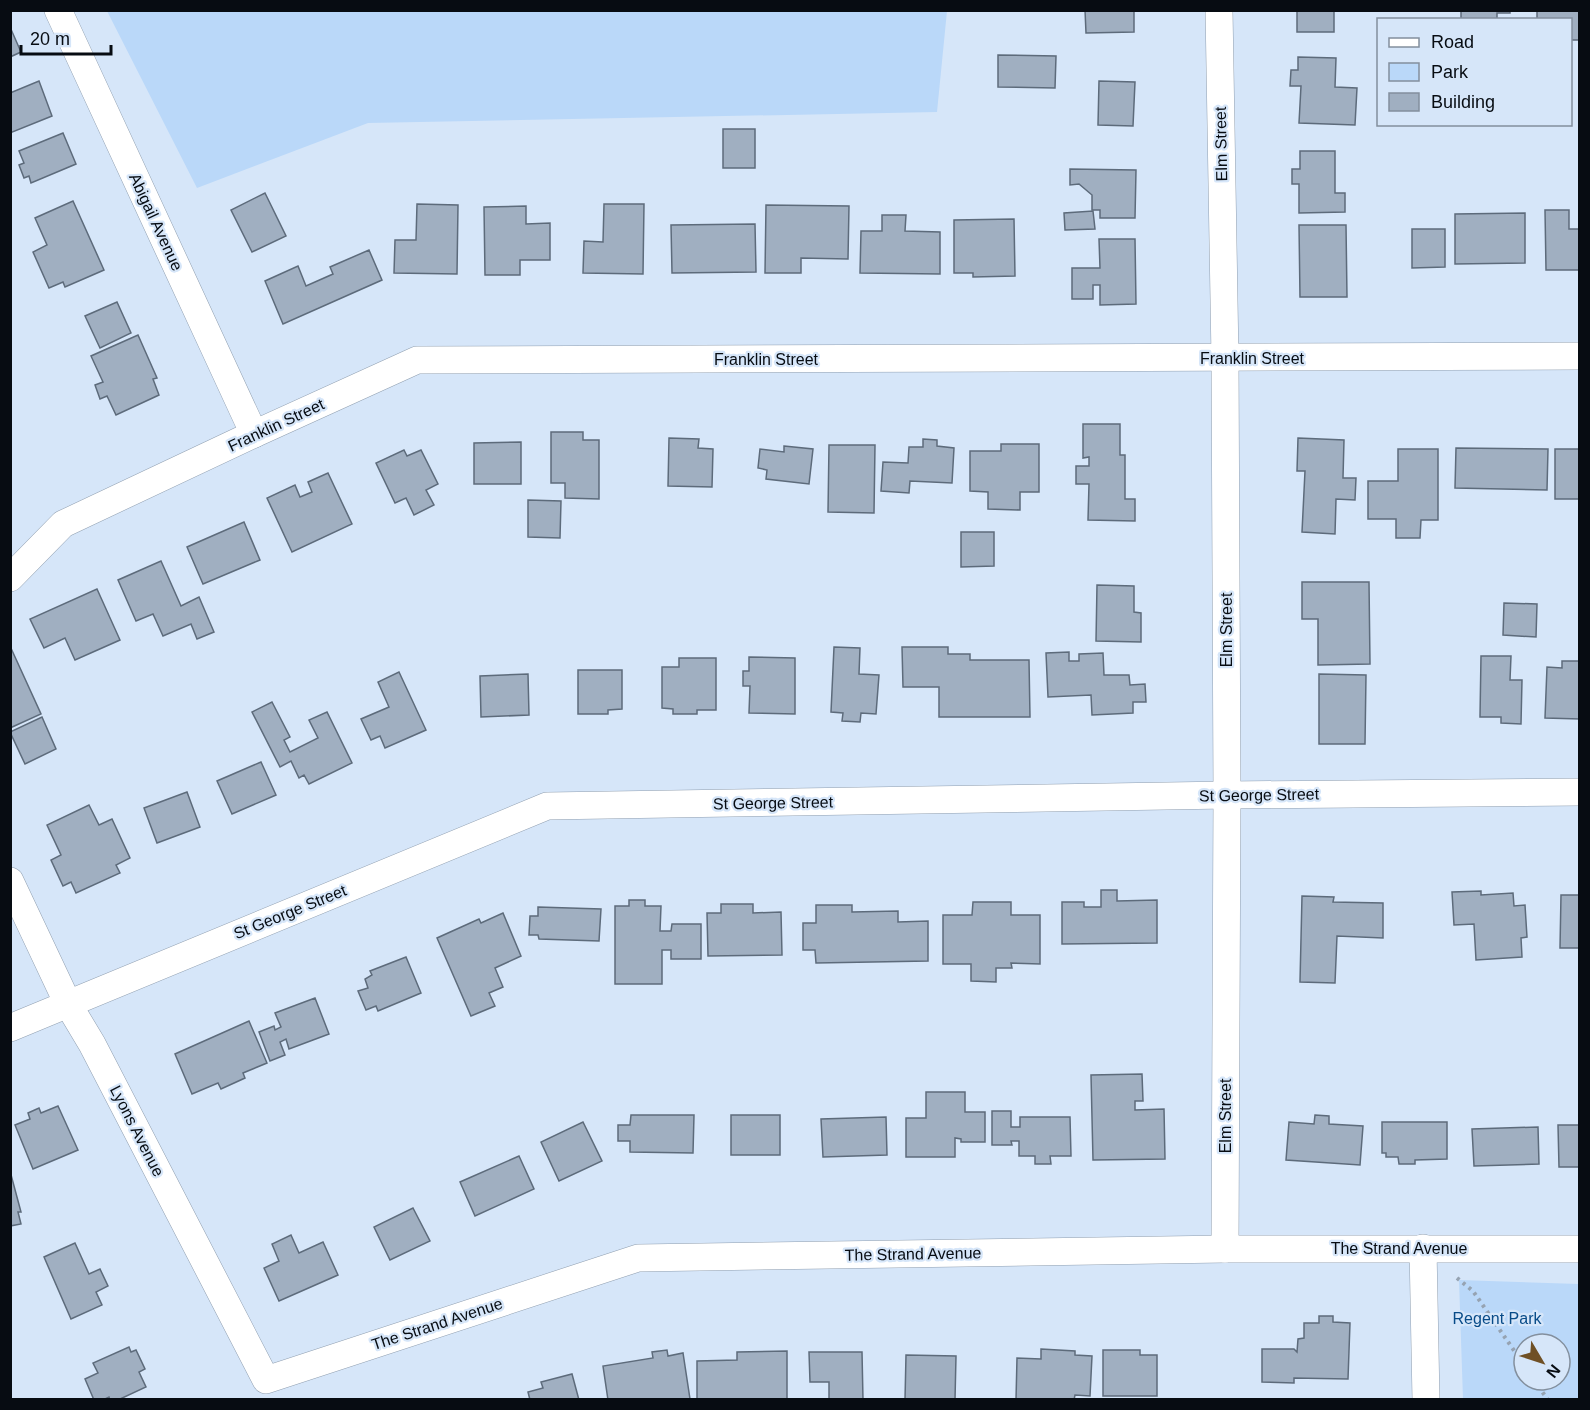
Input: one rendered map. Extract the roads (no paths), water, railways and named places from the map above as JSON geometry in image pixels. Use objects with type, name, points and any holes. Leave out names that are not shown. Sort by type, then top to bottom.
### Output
[{"type":"street","name":"Abigail Avenue","points":[[58,10],[254,434]]},
{"type":"street","name":"Elm Street","points":[[1219,10],[1225,358],[1227,795],[1225,1249]]},
{"type":"street","name":"Franklin Street","points":[[10,578],[63,524],[417,360],[1580,356]]},
{"type":"street","name":"St George Street","points":[[10,1028],[547,806],[1580,792]]},
{"type":"street","name":"Lyons Avenue","points":[[10,881],[68,1004],[92,1044],[266,1380]]},
{"type":"street","points":[[1423,1248],[1426,1400]]},
{"type":"street","name":"The Strand Avenue","points":[[266,1380],[638,1258],[1225,1249],[1580,1249]]},
{"type":"park label","name":"Regent Park","points":[[1497,1318]]}]
